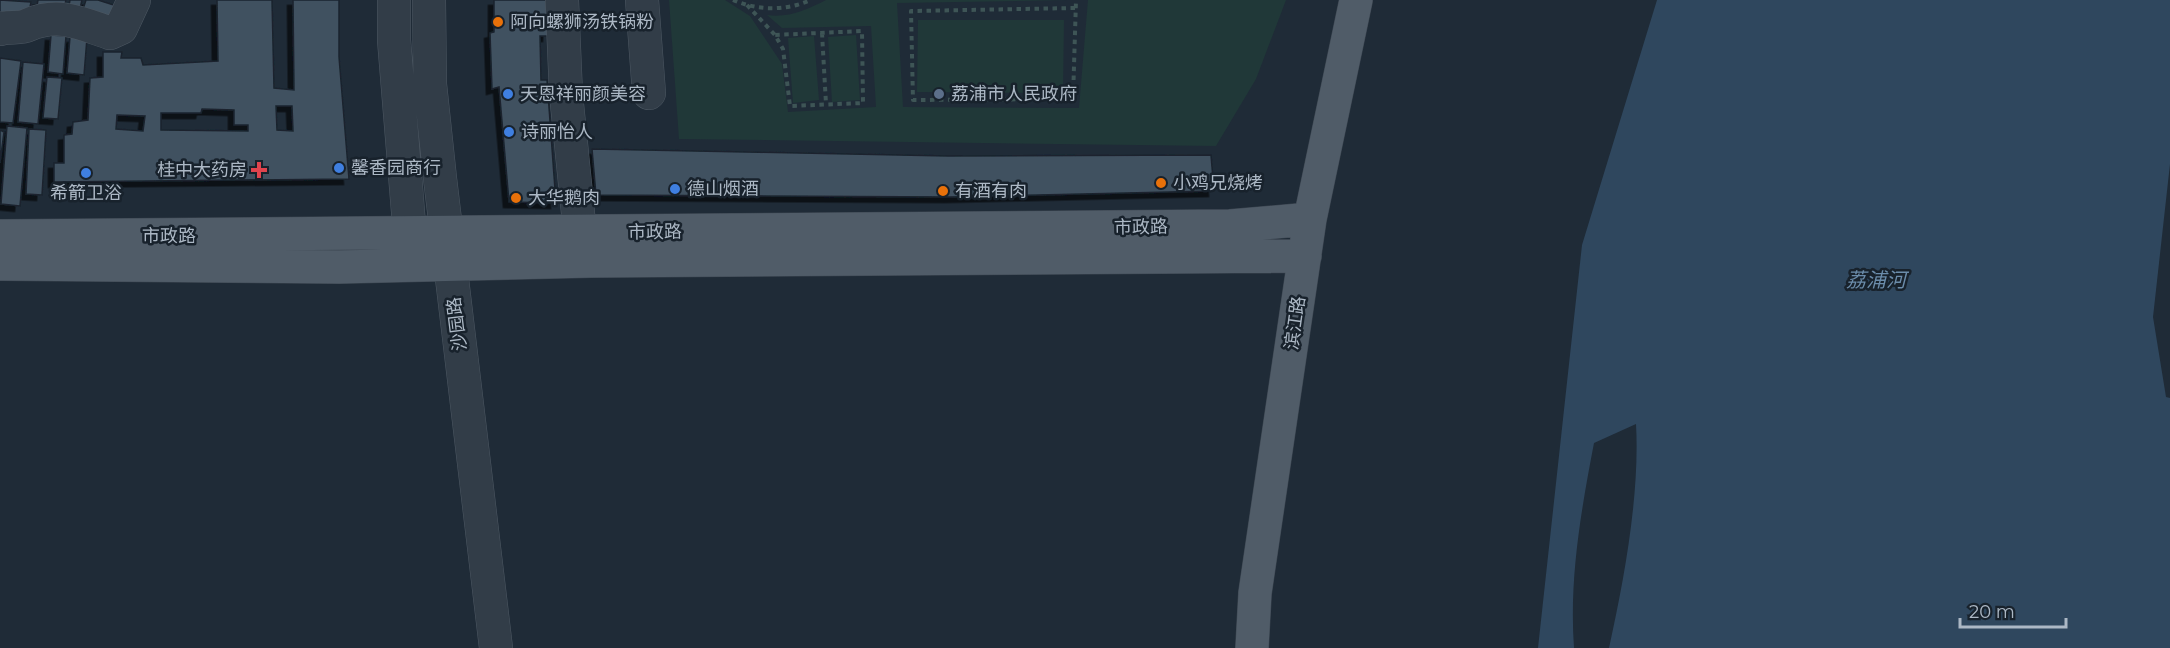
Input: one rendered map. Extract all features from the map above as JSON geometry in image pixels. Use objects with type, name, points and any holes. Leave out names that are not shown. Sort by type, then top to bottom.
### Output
[{"type":"main road","name":"滨江路","points":[[1252,648],[1255,593],[1310,219],[1356,0]]},
{"type":"main road","name":"市政路","points":[[449,250],[580,233],[1230,226],[1310,219]]},
{"type":"main road","name":"市政路","points":[[0,236],[449,250],[592,261],[1305,256]]},
{"type":"main road","name":"市政路","points":[[0,264],[339,267],[410,250]]},
{"type":"street","points":[[0,29],[28,26],[34,20],[71,19],[110,33],[121,28],[134,0]]},
{"type":"street","points":[[394,0],[394,40],[410,250]]},
{"type":"street","name":"沙园路","points":[[429,0],[430,84],[496,648]]},
{"type":"street","points":[[562,0],[566,94],[580,233]]},
{"type":"street","points":[[642,0],[649,93]]},
{"type":"path","points":[[734,0],[747,5],[777,9],[811,0]]},
{"type":"path","points":[[1075,8],[911,11],[914,100],[1073,99],[1076,0]]},
{"type":"path","points":[[747,5],[775,35],[783,49],[790,106],[863,103],[862,32],[775,35]]},
{"type":"path","points":[[822,33],[826,104]]},
{"type":"green space","points":[[669,0],[725,0],[750,16],[782,64],[788,112],[876,107],[871,26],[782,28],[767,15],[790,14],[826,0],[1068,0],[897,3],[903,107],[1079,108],[1088,0],[1286,0],[1256,79],[1216,146],[679,139]]},
{"type":"green space","points":[[918,20],[1064,20],[1063,93],[917,92]]},
{"type":"green space","points":[[856,35],[860,100],[832,102],[828,37]]},
{"type":"green space","points":[[814,36],[819,100],[793,103],[788,38]]},
{"type":"water","name":"荔浦河","points":[[1657,0],[2170,0],[2170,164],[2153,317],[2166,397],[2170,398],[2170,648],[1609,648],[1625,566],[1633,508],[1637,451],[1636,424],[1594,443],[1575,571],[1574,648],[1538,648],[1582,245]]},
{"type":"building","points":[[0,0],[31,2],[28,18],[0,12]]},
{"type":"building","points":[[38,0],[66,0],[63,13],[35,16]]},
{"type":"building","points":[[70,0],[82,0],[79,13],[68,11]]},
{"type":"building","points":[[86,0],[98,0],[120,7],[115,22],[82,12]]},
{"type":"building","points":[[217,0],[272,0],[274,88],[294,90],[293,0],[339,0],[339,57],[349,179],[54,182],[54,163],[64,163],[64,135],[72,134],[73,122],[88,120],[90,78],[103,77],[103,52],[122,52],[121,58],[141,58],[143,65],[218,61]],"holes":[[[276,106],[292,106],[293,131],[277,130]],[[202,109],[234,110],[234,125],[248,125],[248,131],[161,130],[161,113],[201,113]],[[117,115],[145,116],[143,131],[116,129]]]},
{"type":"building","points":[[494,0],[549,0],[548,36],[540,36],[541,80],[547,80],[556,203],[509,202],[499,87],[492,89],[490,33],[494,32]]},
{"type":"building","points":[[51,35],[66,36],[63,74],[48,72]]},
{"type":"building","points":[[70,37],[87,38],[84,75],[67,73]]},
{"type":"building","points":[[0,58],[21,61],[13,123],[0,122]]},
{"type":"building","points":[[23,62],[44,64],[38,124],[18,122]]},
{"type":"building","points":[[47,77],[62,78],[58,119],[43,118]]},
{"type":"building","points":[[7,126],[27,128],[20,206],[1,204]]},
{"type":"building","points":[[29,129],[46,130],[42,195],[26,194]]},
{"type":"building","points":[[0,130],[4,132],[0,163]]},
{"type":"building","points":[[592,149],[948,156],[1211,155],[1214,191],[950,197],[596,195]]},
{"type":"place","name":"阿向螺狮汤铁锅粉","points":[[498,22]]},
{"type":"place","name":"天恩祥丽颜美容","points":[[508,94]]},
{"type":"place","name":"荔浦市人民政府","points":[[939,94]]},
{"type":"place","name":"诗丽怡人","points":[[509,132]]},
{"type":"place","name":"馨香园商行","points":[[339,168]]},
{"type":"place","name":"桂中大药房","points":[[259,170]]},
{"type":"place","name":"希箭卫浴","points":[[86,173]]},
{"type":"place","name":"小鸡兄烧烤","points":[[1161,183]]},
{"type":"place","name":"德山烟酒","points":[[675,189]]},
{"type":"place","name":"有酒有肉","points":[[943,191]]},
{"type":"place","name":"大华鹅肉","points":[[516,198]]}]
